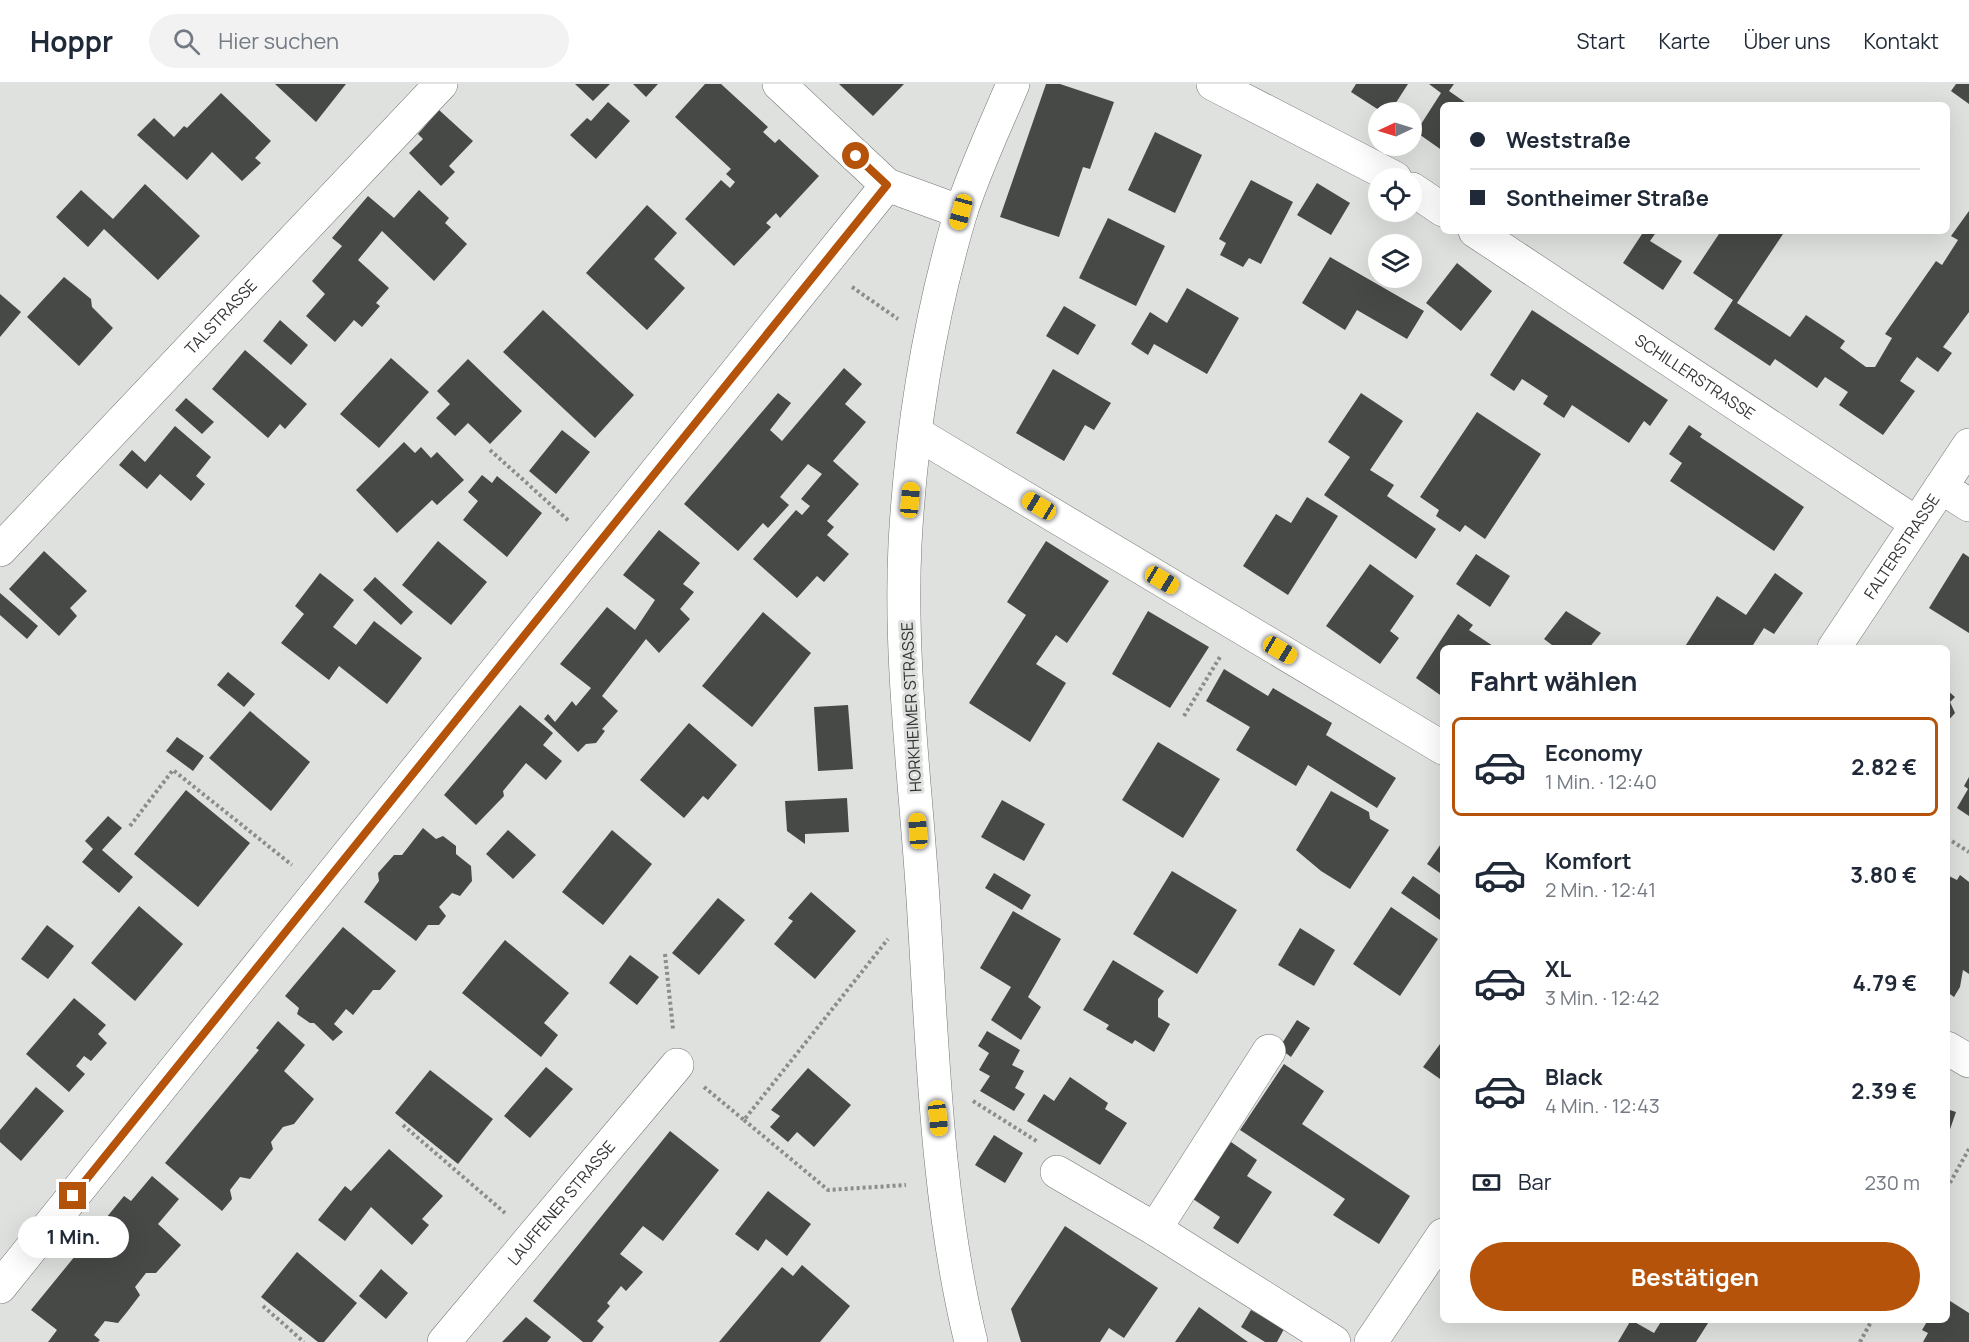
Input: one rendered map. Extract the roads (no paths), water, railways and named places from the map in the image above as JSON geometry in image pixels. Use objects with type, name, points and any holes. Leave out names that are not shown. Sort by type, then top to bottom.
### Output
[{"type":"street","name":"TALSTRASSE","points":[[0,550],[441,84]]},
{"type":"street","points":[[779,84],[887,185],[961,212]]},
{"type":"street","name":"HORKHEIMER STRASSE","points":[[971,1342],[957,1285],[934,1076],[906,654],[905,544],[916,433],[929,340],[961,212],[1013,84]]},
{"type":"street","points":[[1214,84],[1376,168]]},
{"type":"street","points":[[0,1287],[887,185]]},
{"type":"street","points":[[1422,196],[1440,208]]},
{"type":"street","name":"SCHILLERSTRASSE","points":[[1479,234],[1916,523]]},
{"type":"street","points":[[916,433],[1440,746]]},
{"type":"street","name":"FALTERSTRASSE","points":[[1836,645],[1969,445]]},
{"type":"street","points":[[1941,487],[1969,505]]},
{"type":"street","points":[[1155,1229],[1269,1050]]},
{"type":"street","points":[[1950,1050],[1969,1061]]},
{"type":"street","name":"LAUFFENER STRASSE","points":[[444,1342],[677,1065]]},
{"type":"street","points":[[1057,1172],[1155,1229],[1334,1342]]},
{"type":"street","points":[[1371,1342],[1440,1239]]}]
